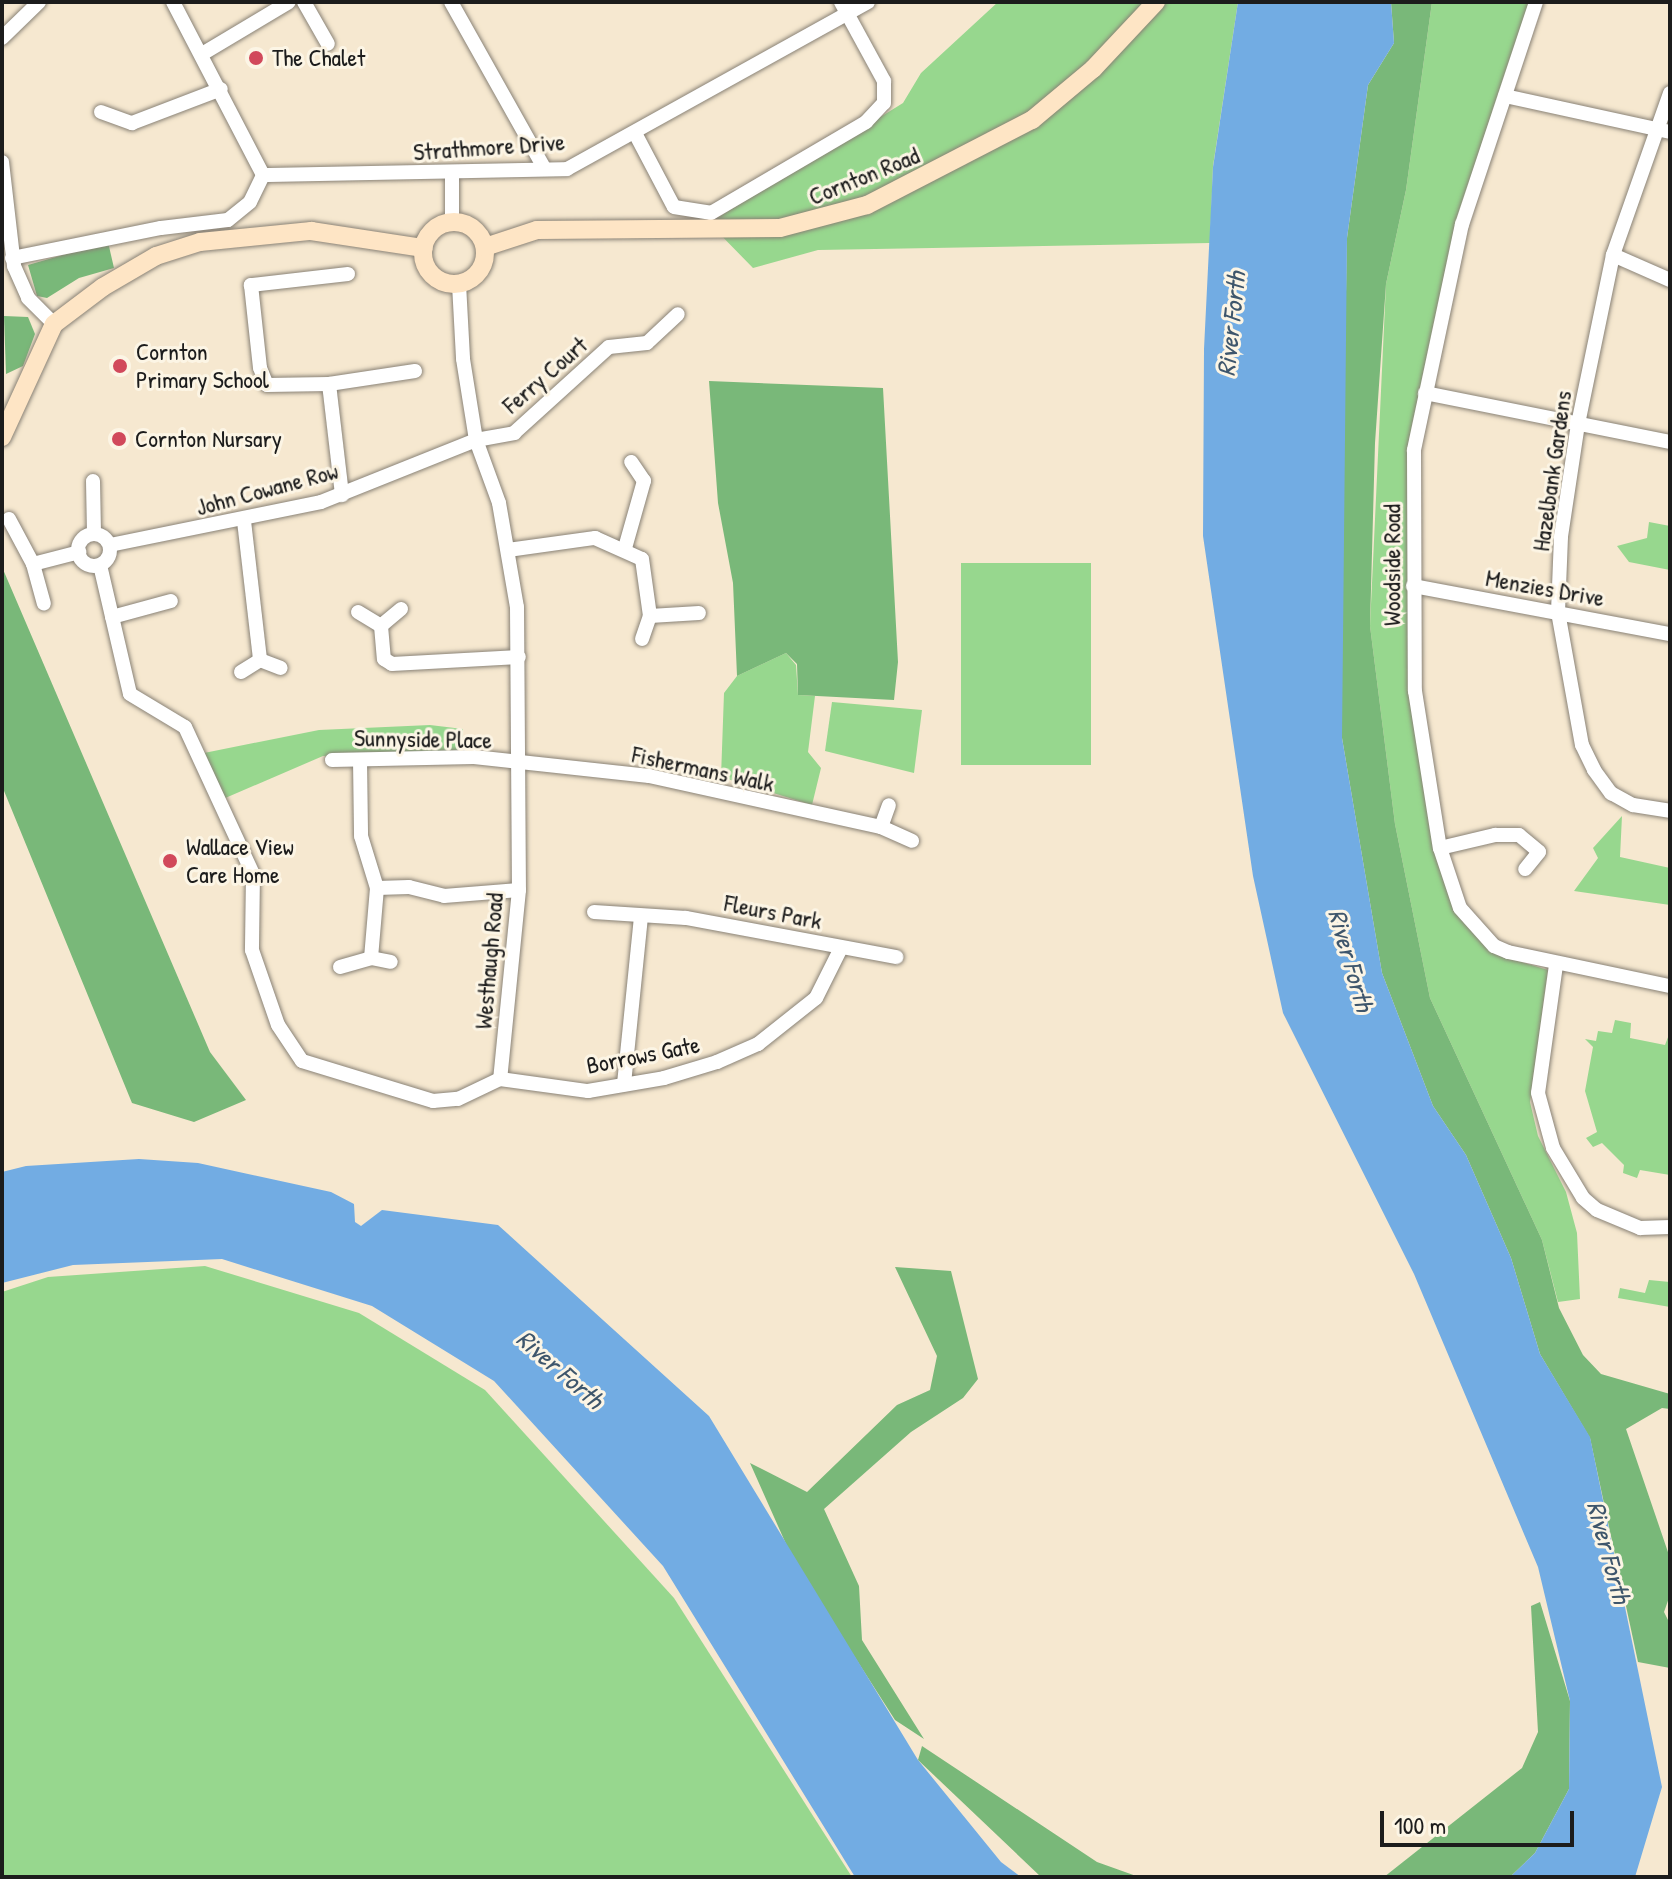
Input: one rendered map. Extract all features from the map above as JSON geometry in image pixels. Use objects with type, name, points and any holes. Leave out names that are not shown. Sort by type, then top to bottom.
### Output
[{"type":"main road","name":"Cornton Road","points":[[485,247],[537,230],[780,228],[867,205],[992,145],[1032,120],[1093,69],[1156,2]]},
{"type":"main road","points":[[452,222],[476,230],[485,247],[480,270],[459,284],[432,274],[424,248],[436,228],[452,222]]},
{"type":"main road","points":[[2,437],[54,324],[156,256],[200,242],[311,231],[424,248]]},
{"type":"street","points":[[2,38],[39,2]]},
{"type":"street","points":[[12,258],[161,228],[228,220],[250,202],[263,175],[221,89],[173,2]]},
{"type":"street","points":[[202,54],[289,2]]},
{"type":"street","points":[[304,2],[328,44]]},
{"type":"street","points":[[451,2],[544,168]]},
{"type":"street","name":"Strathmore Drive","points":[[263,175],[452,174],[567,169],[636,135],[844,8],[868,2]]},
{"type":"street","name":"Woodside Road","points":[[1536,2],[1462,224],[1414,450],[1415,691],[1440,848],[1460,908],[1494,946],[1556,965],[1670,986]]},
{"type":"street","points":[[636,135],[674,207],[711,213],[866,122],[884,103],[884,81],[844,8]]},
{"type":"street","points":[[101,112],[132,123],[221,89]]},
{"type":"street","name":"Hazelbank Gardens","points":[[1670,93],[1613,255],[1578,424],[1561,537],[1558,612],[1582,745],[1594,770],[1611,793],[1633,805],[1670,811]]},
{"type":"street","points":[[1505,96],[1670,132]]},
{"type":"street","points":[[2,162],[12,258],[28,298],[54,324]]},
{"type":"street","points":[[452,174],[452,222]]},
{"type":"street","points":[[1613,255],[1670,280]]},
{"type":"street","points":[[348,274],[251,285],[260,368],[267,385],[329,384],[415,371]]},
{"type":"street","name":"Westhaugh Road","points":[[459,284],[463,359],[476,440],[499,503],[508,550],[519,657],[514,764],[519,890],[500,1079]]},
{"type":"street","name":"Ferry Court","points":[[476,440],[514,433],[609,347],[647,343],[678,314]]},
{"type":"street","points":[[329,384],[342,495]]},
{"type":"street","points":[[1425,393],[1670,442]]},
{"type":"street","name":"John Cowane Row","points":[[110,545],[244,521],[342,495],[476,440]]},
{"type":"street","points":[[625,548],[644,481],[631,462]]},
{"type":"street","points":[[93,481],[94,534]]},
{"type":"street","points":[[9,519],[33,564],[44,604]]},
{"type":"street","points":[[244,521],[260,660]]},
{"type":"street","points":[[94,534],[110,545],[110,555],[100,565],[86,564],[79,552],[84,538],[94,534]]},
{"type":"street","points":[[508,550],[595,538],[625,548],[642,559],[650,616],[642,639]]},
{"type":"street","points":[[33,564],[79,552]]},
{"type":"street","points":[[100,565],[130,694],[185,727],[253,874],[252,950],[278,1025],[302,1061],[433,1101],[458,1099],[500,1079]]},
{"type":"street","name":"Menzies Drive","points":[[1413,586],[1670,634]]},
{"type":"street","points":[[112,617],[171,601]]},
{"type":"street","points":[[381,626],[401,609]]},
{"type":"street","points":[[358,612],[381,626]]},
{"type":"street","points":[[650,616],[699,613]]},
{"type":"street","points":[[381,626],[384,659],[392,664],[519,657]]},
{"type":"street","points":[[260,660],[281,668]]},
{"type":"street","points":[[241,672],[260,660]]},
{"type":"street","name":"Sunnyside Place","points":[[332,760],[465,757],[514,764]]},
{"type":"street","points":[[360,760],[361,836],[377,888],[371,958]]},
{"type":"street","name":"Fishermans Walk","points":[[514,764],[649,776],[881,827],[912,841]]},
{"type":"street","points":[[881,827],[889,805]]},
{"type":"street","points":[[1440,848],[1495,835],[1519,835],[1539,852],[1525,869]]},
{"type":"street","points":[[377,888],[409,887],[444,896],[519,890]]},
{"type":"street","name":"Fleurs Park","points":[[594,912],[686,918],[896,957]]},
{"type":"street","points":[[624,1084],[641,916]]},
{"type":"street","name":"Borrows Gate","points":[[500,1079],[588,1091],[693,1070],[758,1044],[816,998],[841,948]]},
{"type":"street","points":[[340,967],[371,958],[391,962]]},
{"type":"street","points":[[1556,965],[1538,1093],[1553,1148],[1583,1198],[1597,1210],[1640,1228],[1670,1227]]},
{"type":"green space","points":[[998,2],[1238,2],[1213,166],[1210,243],[818,250],[753,268],[709,223],[903,103],[921,73]]},
{"type":"green space","points":[[1391,2],[1432,2],[1406,190],[1386,284],[1375,443],[1370,626],[1395,824],[1430,998],[1542,1240],[1559,1308],[1583,1355],[1601,1374],[1670,1394],[1670,1409],[1662,1408],[1626,1429],[1670,1558],[1670,1595],[1664,1612],[1670,1624],[1670,1668],[1638,1662],[1590,1438],[1540,1354],[1511,1258],[1466,1155],[1433,1106],[1382,973],[1342,738],[1340,621],[1347,238],[1368,85],[1394,43]]},
{"type":"green space","points":[[1432,2],[1531,2],[1458,227],[1411,462],[1416,716],[1452,895],[1515,960],[1548,970],[1530,1102],[1538,1136],[1566,1192],[1577,1233],[1580,1299],[1558,1302],[1542,1240],[1430,998],[1395,824],[1370,626],[1386,284],[1406,190]]},
{"type":"green space","points":[[108,242],[114,268],[79,278],[47,298],[37,296],[28,265]]},
{"type":"green space","points":[[4,316],[28,317],[35,334],[23,366],[6,374]]},
{"type":"green space","points":[[709,381],[883,388],[898,662],[894,700],[798,695],[797,664],[786,653],[737,676],[733,583],[718,503]]},
{"type":"green space","points":[[1649,522],[1670,526],[1670,570],[1629,562],[1617,546],[1647,538]]},
{"type":"green space","points":[[961,563],[1091,563],[1091,765],[961,765]]},
{"type":"green space","points":[[2,567],[210,1052],[246,1100],[194,1122],[132,1103],[2,786]]},
{"type":"green space","points":[[786,653],[796,665],[798,695],[815,696],[808,752],[821,768],[812,805],[721,777],[724,693],[737,676]]},
{"type":"green space","points":[[832,702],[922,710],[914,773],[825,751]]},
{"type":"green space","points":[[430,725],[463,729],[462,750],[323,756],[223,799],[204,753],[319,730]]},
{"type":"green space","points":[[1622,816],[1620,857],[1670,868],[1670,905],[1574,891],[1598,858],[1593,848]]},
{"type":"green space","points":[[1615,1020],[1631,1023],[1630,1038],[1665,1045],[1670,1032],[1670,1175],[1640,1170],[1637,1178],[1623,1173],[1624,1165],[1602,1143],[1593,1147],[1586,1138],[1597,1132],[1585,1091],[1593,1047],[1585,1039],[1596,1041],[1598,1031],[1612,1033]]},
{"type":"green space","points":[[205,1266],[359,1313],[485,1390],[674,1598],[852,1877],[2,1877],[2,1292],[48,1277]]},
{"type":"green space","points":[[895,1267],[951,1271],[978,1379],[963,1398],[911,1432],[824,1509],[859,1586],[862,1640],[924,1739],[895,1720],[794,1562],[750,1463],[807,1492],[897,1405],[930,1390],[937,1356]]},
{"type":"green space","points":[[1649,1280],[1670,1282],[1670,1307],[1618,1298],[1620,1288],[1645,1293]]},
{"type":"green space","points":[[1540,1602],[1570,1701],[1569,1789],[1535,1853],[1510,1877],[1384,1877],[1522,1768],[1538,1732],[1531,1606]]},
{"type":"green space","points":[[922,1746],[1097,1862],[1139,1877],[1041,1877],[918,1760]]},
{"type":"water","name":"River Forth","points":[[1238,2],[1391,2],[1394,43],[1368,85],[1347,238],[1342,738],[1382,973],[1433,1106],[1466,1155],[1511,1258],[1540,1354],[1590,1437],[1662,1787],[1635,1877],[1510,1877],[1535,1853],[1569,1789],[1570,1701],[1538,1567],[1414,1274],[1283,1013],[1253,876],[1203,536],[1204,349],[1213,167]]},
{"type":"water","name":"River Forth","points":[[139,1159],[198,1163],[331,1192],[354,1204],[355,1222],[361,1226],[382,1210],[498,1225],[709,1416],[918,1760],[1001,1862],[1021,1877],[855,1877],[663,1566],[494,1381],[372,1306],[222,1259],[73,1265],[2,1283],[2,1172],[26,1166]]},
{"type":"place","name":"The Chalet","points":[[256,58]]},
{"type":"place","name":"Cornton Primary School","points":[[120,366]]},
{"type":"place","name":"Cornton Nursary","points":[[119,439]]},
{"type":"place","name":"Wallace View Care Home","points":[[170,861]]}]
